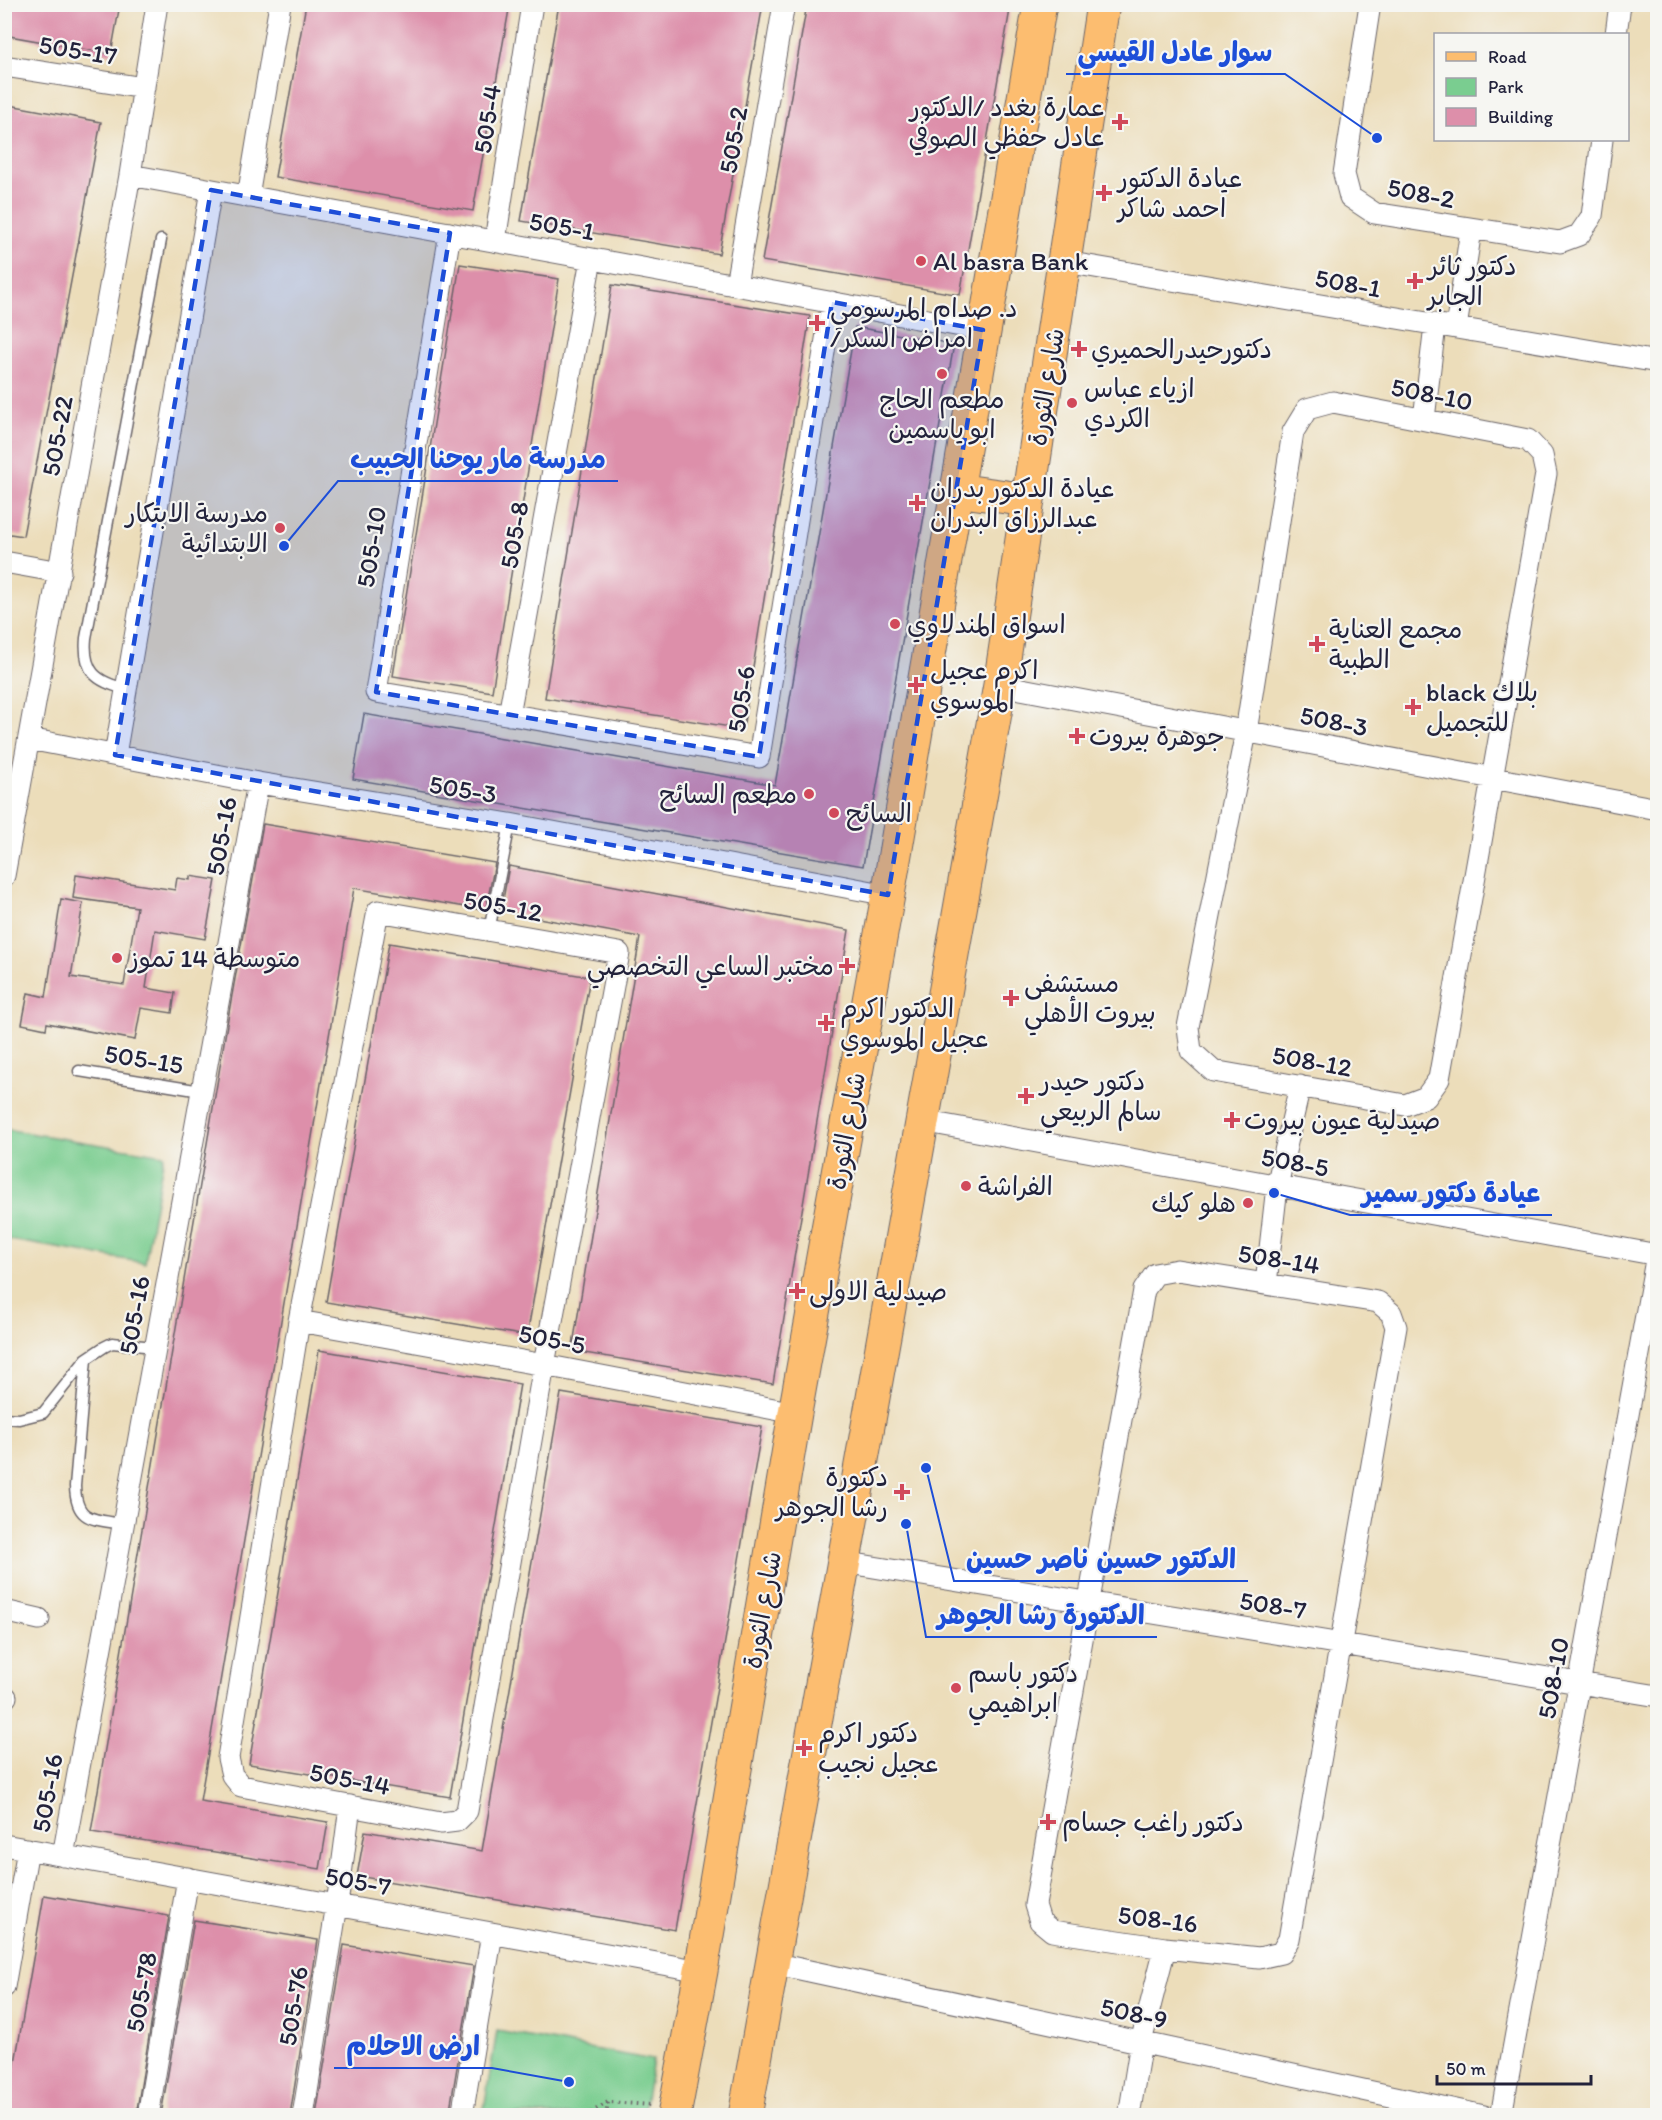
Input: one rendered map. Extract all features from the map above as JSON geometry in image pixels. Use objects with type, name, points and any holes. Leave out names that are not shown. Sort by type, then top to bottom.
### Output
[{"type":"main road","name":"شارع الثورة","points":[[674,2113],[701,1971],[795,1413],[888,895],[1040,4]]},
{"type":"main road","name":"شارع الثورة","points":[[745,2115],[1000,686],[1103,4]]},
{"type":"main road","points":[[956,490],[1028,500]]},
{"type":"street","name":"505-22","points":[[4,876],[130,175],[157,4]]},
{"type":"street","points":[[248,197],[280,4]]},
{"type":"street","name":"505-4","points":[[495,241],[532,4]]},
{"type":"street","name":"505-2","points":[[736,285],[784,4]]},
{"type":"street","name":"508-2","points":[[1370,4],[1344,174],[1350,197],[1374,213],[1471,230],[1560,242],[1579,236],[1593,216],[1602,141]]},
{"type":"street","points":[[1616,33],[1620,4]]},
{"type":"street","name":"505-17","points":[[4,66],[144,88]]},
{"type":"street","name":"505-1","points":[[130,175],[983,330]]},
{"type":"street","points":[[115,755],[211,190]]},
{"type":"street","points":[[1456,328],[1471,230]]},
{"type":"street","name":"505-10","points":[[376,692],[450,233]]},
{"type":"street","name":"505-8","points":[[509,715],[591,259]]},
{"type":"street","name":"508-1","points":[[1065,262],[1658,362]]},
{"type":"street","name":"505-6","points":[[376,692],[759,757],[831,302]]},
{"type":"street","points":[[1424,419],[1436,325]]},
{"type":"street","name":"508-10","points":[[1246,732],[1293,432],[1307,409],[1334,402],[1528,440],[1542,455],[1546,474],[1493,778]]},
{"type":"street","points":[[4,562],[60,572]]},
{"type":"street","name":"508-3","points":[[1000,686],[1658,809]]},
{"type":"street","name":"508-12","points":[[1246,732],[1188,1027],[1191,1050],[1213,1071],[1405,1105],[1426,1097],[1439,1079],[1493,778]]},
{"type":"street","name":"505-3","points":[[29,739],[258,783],[510,824],[888,895]]},
{"type":"street","name":"505-16","points":[[63,1856],[258,783]]},
{"type":"street","name":"505-12","points":[[299,1321],[378,911],[619,953],[544,1365]]},
{"type":"street","points":[[1266,1284],[1277,1186],[1300,1086]]},
{"type":"street","name":"508-5","points":[[922,1121],[1657,1253]]},
{"type":"street","name":"508-10","points":[[1500,2115],[1657,1253]]},
{"type":"street","name":"508-14","points":[[1089,1602],[1144,1290],[1155,1274],[1177,1270],[1378,1302],[1391,1313],[1396,1327],[1341,1644]]},
{"type":"street","name":"505-5","points":[[299,1321],[795,1413]]},
{"type":"street","name":"505-14","points":[[299,1321],[228,1758],[232,1775],[241,1786],[441,1823],[457,1821],[468,1811],[544,1365]]},
{"type":"street","name":"508-7","points":[[843,1562],[1658,1696]]},
{"type":"street","name":"508-16","points":[[1089,1602],[1035,1905],[1040,1921],[1052,1931],[1165,1948],[1259,1958],[1281,1953],[1289,1939],[1341,1644]]},
{"type":"street","points":[[4,1611],[39,1619]]},
{"type":"street","name":"505-76","points":[[303,2115],[337,1905],[350,1806]]},
{"type":"street","name":"505-7","points":[[4,1845],[701,1971]]},
{"type":"street","points":[[4,1987],[28,1849]]},
{"type":"street","name":"505-78","points":[[148,2115],[188,1878]]},
{"type":"street","points":[[462,2115],[492,1933]]},
{"type":"street","points":[[1129,2115],[1141,2042],[1165,1948]]},
{"type":"street","name":"508-9","points":[[772,1963],[1484,2115]]},
{"type":"lane","points":[[127,689],[106,684],[92,672],[84,656],[161,240]]},
{"type":"lane","points":[[489,931],[510,824]]},
{"type":"lane","name":"505-15","points":[[79,1071],[201,1091]]},
{"type":"lane","points":[[4,1418],[19,1419],[43,1413],[86,1359],[112,1344],[155,1347]]},
{"type":"lane","points":[[86,1359],[75,1500],[81,1511],[90,1518],[123,1524]]},
{"type":"path","points":[[586,2115],[608,2102],[645,2104],[674,2113]]},
{"type":"path","points":[[606,2115],[608,2102]]},
{"type":"highlighted area","points":[[211,190],[450,233],[376,692],[759,757],[832,302],[983,330],[888,895],[115,755]]},
{"type":"green space","points":[[4,1129],[164,1155],[145,1263],[5,1239]]},
{"type":"green space","points":[[497,2031],[653,2060],[643,2115],[483,2115]]},
{"type":"building","points":[[4,4],[120,4],[111,54],[4,35]]},
{"type":"building","points":[[306,4],[510,4],[473,211],[275,177]]},
{"type":"building","points":[[559,4],[763,4],[719,254],[521,221]]},
{"type":"building","points":[[807,4],[1011,4],[960,295],[762,261]]},
{"type":"building","points":[[4,104],[101,122],[23,536],[4,533]]},
{"type":"building","points":[[460,264],[559,279],[492,692],[393,676]]},
{"type":"building","points":[[612,285],[810,316],[743,729],[545,698]]},
{"type":"building","points":[[855,327],[954,344],[863,866],[353,779],[364,714],[775,785]]},
{"type":"building","points":[[263,824],[495,863],[486,908],[483,910],[354,888],[200,1801],[328,1822],[320,1869],[91,1832]]},
{"type":"building","points":[[509,866],[849,930],[773,1384],[572,1351],[640,937],[501,911]]},
{"type":"building","points":[[76,875],[175,890],[177,878],[190,880],[190,876],[216,880],[205,939],[155,930],[146,988],[175,993],[172,1013],[141,1008],[135,1040],[47,1023],[46,1029],[22,1024],[28,993],[46,997],[61,899],[83,903],[71,977],[124,985],[137,907],[73,898]]},
{"type":"building","points":[[389,943],[590,977],[527,1336],[326,1302]]},
{"type":"building","points":[[319,1350],[520,1384],[450,1797],[249,1764]]},
{"type":"building","points":[[561,1393],[762,1427],[675,1930],[357,1876],[365,1831],[482,1851]]},
{"type":"building","points":[[44,1895],[169,1916],[136,2115],[6,2115]]},
{"type":"building","points":[[194,1920],[318,1940],[290,2115],[161,2115]]},
{"type":"building","points":[[344,1945],[474,1966],[449,2115],[316,2115]]},
{"type":"place","name":"عمارة بغدد /الدكتور عادل حفظي الصوفي","points":[[1120,122]]},
{"type":"place","name":"سوار عادل القيسي","points":[[1377,138]]},
{"type":"place","name":"عيادة الدكتور احمد شاكر","points":[[1104,193]]},
{"type":"place","name":"Al basra Bank","points":[[921,261]]},
{"type":"place","name":"دكتور ثائر الجابر","points":[[1415,281]]},
{"type":"place","name":"د. صدام المرسومي /امراض السكر","points":[[817,323]]},
{"type":"place","name":"دكتورحيدرالحميري","points":[[1079,349]]},
{"type":"place","name":"مطعم الحاج ابو ياسمين","points":[[942,374]]},
{"type":"place","name":"ازياء عباس الكردي","points":[[1072,403]]},
{"type":"place","name":"عيادة الدكتور بدران عبدالرزاق البدران","points":[[917,503]]},
{"type":"place","name":"مدرسة الابتكار الابتدائية","points":[[280,528]]},
{"type":"place","name":"مدرسة مار يوحنا الحبيب","points":[[284,546]]},
{"type":"place","name":"اسواق المندلاوي","points":[[895,624]]},
{"type":"place","name":"مجمع العناية الطبية","points":[[1317,644]]},
{"type":"place","name":"اكرم عجيل الموسوي","points":[[916,685]]},
{"type":"place","name":"black بلاك للتجميل","points":[[1413,707]]},
{"type":"place","name":"جوهرة بيروت","points":[[1077,736]]},
{"type":"place","name":"مطعم السائح","points":[[809,794]]},
{"type":"place","name":"السائح","points":[[834,813]]},
{"type":"place","name":"متوسطة 14 تموز","points":[[117,958]]},
{"type":"place","name":"مختبر الساعي التخصصي","points":[[847,966]]},
{"type":"place","name":"مستشفى بيروت الأهلي","points":[[1011,998]]},
{"type":"place","name":"الدكتور اكرم عجيل الموسوي","points":[[826,1023]]},
{"type":"place","name":"دكتور حيدر سالم الربيعي","points":[[1026,1096]]},
{"type":"place","name":"صيدلية عيون بيروت","points":[[1232,1120]]},
{"type":"place","name":"الفراشة","points":[[966,1186]]},
{"type":"place","name":"عيادة دكتور سمير","points":[[1274,1193]]},
{"type":"place","name":"هلو كيك","points":[[1248,1203]]},
{"type":"place","name":"صيدلية الاولى","points":[[797,1291]]},
{"type":"place","name":"الدكتور حسين ناصر حسين","points":[[926,1468]]},
{"type":"place","name":"دكتورة رشا الجوهر","points":[[902,1492]]},
{"type":"place","name":"الدكتورة رشا الجوهر","points":[[906,1524]]},
{"type":"place","name":"دكتور باسم ابراهيمي","points":[[956,1688]]},
{"type":"place","name":"دكتور اكرم عجيل نجيب","points":[[804,1748]]},
{"type":"place","name":"دكتور راغب جسام","points":[[1048,1822]]},
{"type":"place","name":"ارض الاحلام","points":[[569,2082]]}]
